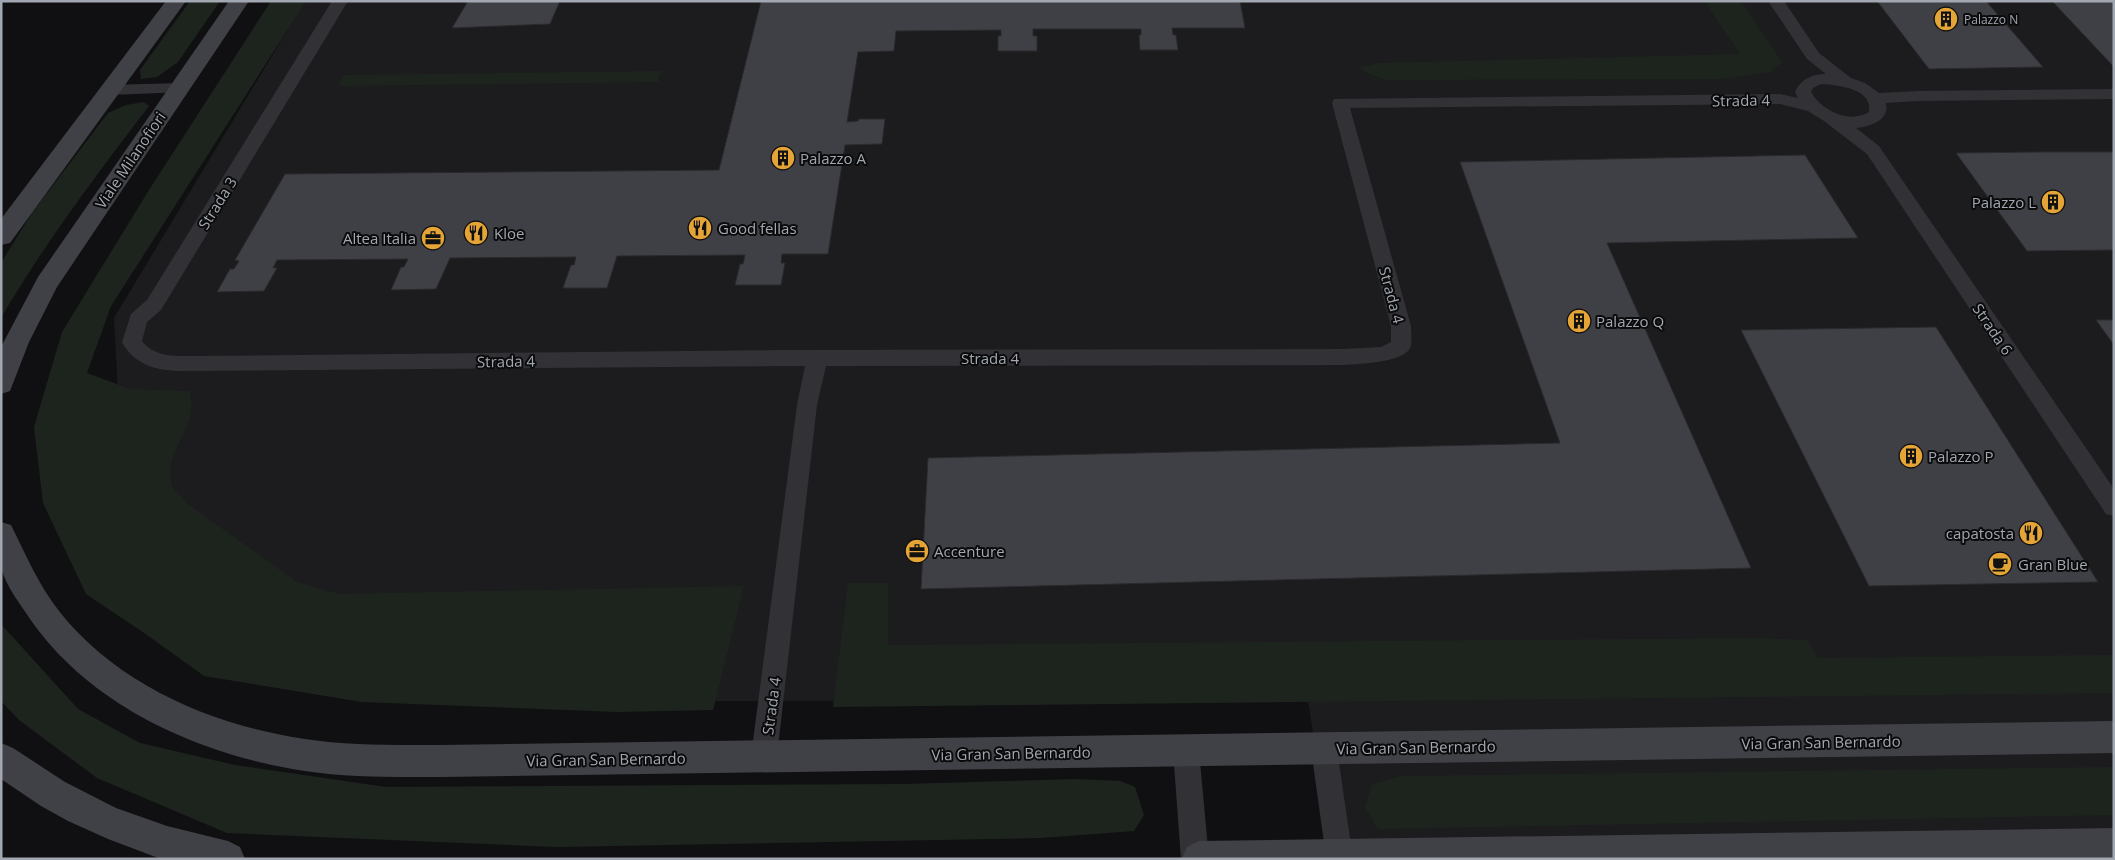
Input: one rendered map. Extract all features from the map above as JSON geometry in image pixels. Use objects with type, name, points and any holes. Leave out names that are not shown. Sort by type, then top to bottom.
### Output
[{"type":"main road","points":[[1,237],[176,1]]},
{"type":"main road","name":"Viale Milanofiori","points":[[1,384],[25,322],[47,283],[239,1]]},
{"type":"main road","name":"Via Gran San Bernardo","points":[[1,534],[16,570],[40,610],[72,648],[135,697],[187,723],[244,742],[306,755],[407,761],[2114,737]]},
{"type":"main road","points":[[1,759],[39,787],[103,820],[169,845],[228,859]]},
{"type":"main road","points":[[1199,859],[2114,845]]},
{"type":"lane","name":"Strada 3","points":[[196,364],[161,362],[142,356],[132,342],[138,319],[154,305],[340,1]]},
{"type":"lane","points":[[1776,1],[1813,56],[1845,81]]},
{"type":"lane","points":[[1808,93],[1814,71],[1813,56]]},
{"type":"lane","name":"Strada 4","points":[[196,364],[816,358],[1323,357],[1383,354],[1401,346],[1401,326],[1340,103],[1780,100],[1808,93],[1821,79],[1845,81],[1863,89],[1875,99]]},
{"type":"lane","points":[[110,90],[179,88]]},
{"type":"lane","name":"Strada 4","points":[[1808,93],[1831,118],[1855,122],[1874,118]]},
{"type":"lane","points":[[1873,150],[1874,118],[1878,112],[1875,99],[1918,96],[2114,94]]},
{"type":"lane","name":"Strada 6","points":[[1831,118],[1873,150],[2114,507]]},
{"type":"lane","name":"Strada 4","points":[[764,756],[807,405],[816,358]]},
{"type":"lane","points":[[1324,749],[1354,858]]},
{"type":"lane","points":[[1186,751],[1195,859]]},
{"type":"shaded area","points":[[190,1],[220,1],[178,62],[157,77],[141,79],[140,70]]},
{"type":"shaded area","points":[[271,1],[306,1],[111,306],[87,373],[130,389],[189,391],[191,410],[186,428],[171,463],[172,487],[189,505],[297,582],[339,594],[744,586],[713,710],[617,712],[362,702],[204,676],[86,594],[43,503],[34,427],[62,332],[149,190]]},
{"type":"shaded area","points":[[305,1],[2114,1],[2114,859],[1332,859],[1308,700],[708,701],[126,543],[114,318]]},
{"type":"shaded area","points":[[1707,1],[1741,1],[1782,62],[1771,72],[1722,79],[1387,80],[1358,68],[1379,63],[1740,54],[1709,8]]},
{"type":"shaded area","points":[[661,71],[658,82],[338,86],[344,75]]},
{"type":"shaded area","points":[[144,102],[149,106],[53,236],[1,318],[1,263],[32,213],[108,113],[126,105]]},
{"type":"shaded area","points":[[848,583],[888,583],[888,645],[1759,638],[1807,640],[1818,658],[2114,655],[2114,693],[833,707]]},
{"type":"shaded area","points":[[1,624],[78,709],[140,743],[235,765],[386,787],[903,784],[1077,779],[1120,781],[1135,787],[1144,815],[1134,831],[1041,838],[557,847],[227,833],[97,778],[19,720],[1,701]]},
{"type":"shaded area","points":[[2114,767],[2114,815],[1378,829],[1365,807],[1372,784],[1402,776]]},
{"type":"building","points":[[468,1],[560,1],[550,24],[452,28]]},
{"type":"building","name":"Palazzo A","points":[[761,1],[1240,1],[1245,28],[1172,28],[1173,35],[1176,35],[1178,50],[1140,50],[1139,35],[1141,35],[1141,29],[1033,29],[1033,36],[1037,36],[1037,51],[998,51],[998,36],[1001,36],[1001,30],[896,31],[894,51],[858,52],[847,122],[858,121],[859,119],[885,119],[882,144],[845,145],[828,254],[782,254],[781,263],[785,263],[781,285],[735,285],[740,264],[743,264],[745,255],[617,256],[607,288],[563,288],[571,265],[574,265],[576,257],[450,258],[436,289],[391,290],[401,267],[404,267],[408,259],[277,260],[273,268],[277,268],[264,291],[217,292],[230,269],[234,269],[239,261],[235,260],[285,174],[719,170]]},
{"type":"building","name":"Palazzo N","points":[[1877,1],[1986,1],[2043,67],[1929,69]]},
{"type":"building","points":[[2052,1],[2114,1],[2114,67]]},
{"type":"building","name":"Palazzo L","points":[[2114,152],[2114,250],[2027,251],[1956,153]]},
{"type":"building","name":"Palazzo Q","points":[[1805,155],[1858,238],[1607,243],[1751,568],[921,589],[928,458],[1560,443],[1460,162]]},
{"type":"building","points":[[2096,320],[2114,320],[2114,345]]},
{"type":"building","name":"Palazzo P","points":[[1936,327],[2098,582],[1869,586],[1741,330]]},
{"type":"place","name":"Palazzo N","points":[[1946,19]]},
{"type":"place","name":"Palazzo A","points":[[783,158]]},
{"type":"place","name":"Palazzo L","points":[[2053,202]]},
{"type":"place","name":"Good fellas","points":[[700,228]]},
{"type":"place","name":"Kloe","points":[[476,233]]},
{"type":"place","name":"Altea Italia","points":[[433,238]]},
{"type":"place","name":"Palazzo Q","points":[[1579,321]]},
{"type":"place","name":"Palazzo P","points":[[1911,456]]},
{"type":"place","name":"capatosta","points":[[2031,533]]},
{"type":"place","name":"Accenture","points":[[917,551]]},
{"type":"place","name":"Gran Blue","points":[[2000,564]]}]
